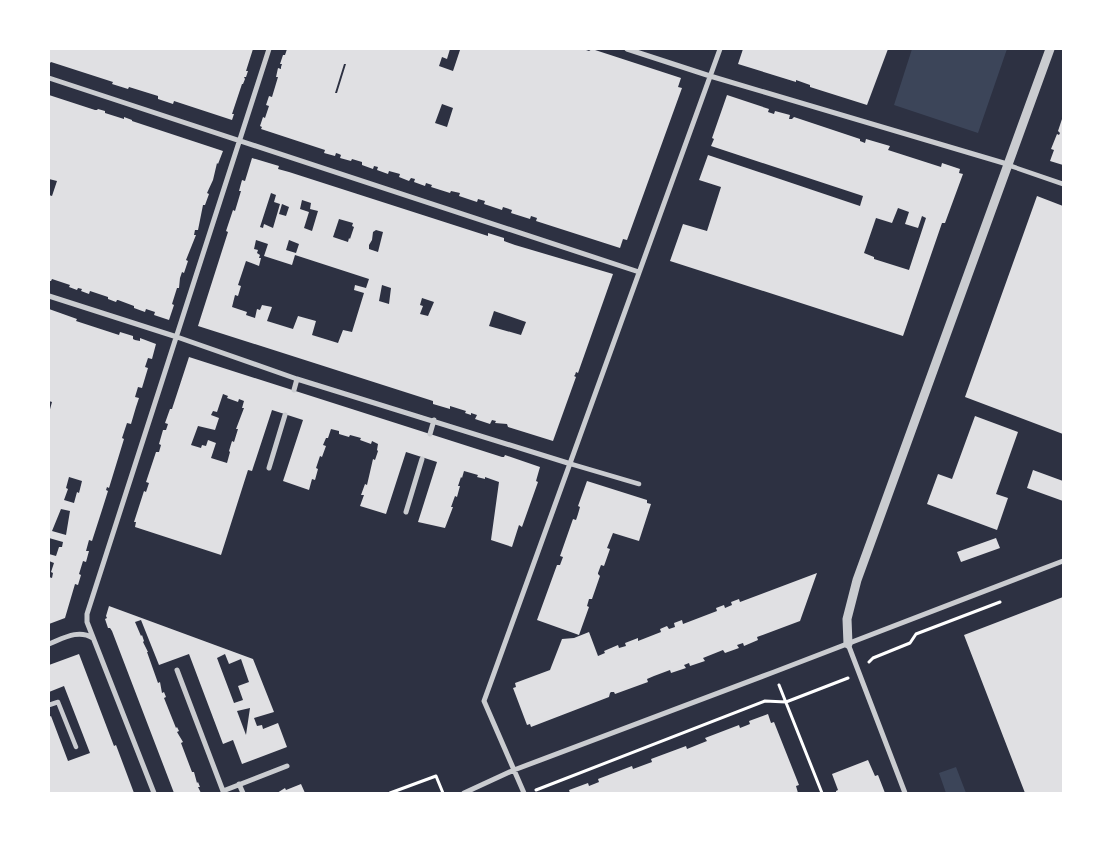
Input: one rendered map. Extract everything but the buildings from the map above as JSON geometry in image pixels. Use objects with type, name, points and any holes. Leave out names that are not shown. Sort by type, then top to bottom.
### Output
[{"type":"street","points":[[154,793],[87,622],[87,614],[178,337],[269,49]]},
{"type":"street","points":[[627,49],[710,76],[1007,164],[1063,184]]},
{"type":"street","points":[[524,793],[484,701],[720,49]]},
{"type":"street","points":[[905,793],[848,644],[847,619],[857,580],[1050,49]]},
{"type":"street","points":[[49,78],[639,272]]},
{"type":"street","points":[[49,296],[178,337],[297,379],[639,484]]},
{"type":"street","points":[[294,390],[297,379]]},
{"type":"street","points":[[270,468],[285,415]]},
{"type":"street","points":[[430,434],[434,420]]},
{"type":"street","points":[[406,512],[422,459]]},
{"type":"street","points":[[464,793],[514,770],[1063,561]]},
{"type":"street","points":[[49,644],[73,634],[82,633],[94,638]]},
{"type":"street","points":[[177,670],[223,791],[287,766]]},
{"type":"street","points":[[49,705],[58,702],[76,748]]},
{"type":"street","points":[[239,784],[242,793]]},
{"type":"path","points":[[528,793],[765,701],[786,702],[844,680],[859,672],[872,658],[910,644],[916,634],[1008,598]]},
{"type":"path","points":[[774,672],[822,793]]},
{"type":"path","points":[[390,793],[436,776],[443,793]]},
{"type":"shaded area","points":[[912,49],[1007,49],[978,133],[894,105]]},
{"type":"shaded area","points":[[956,767],[966,793],[946,793],[939,773]]}]
